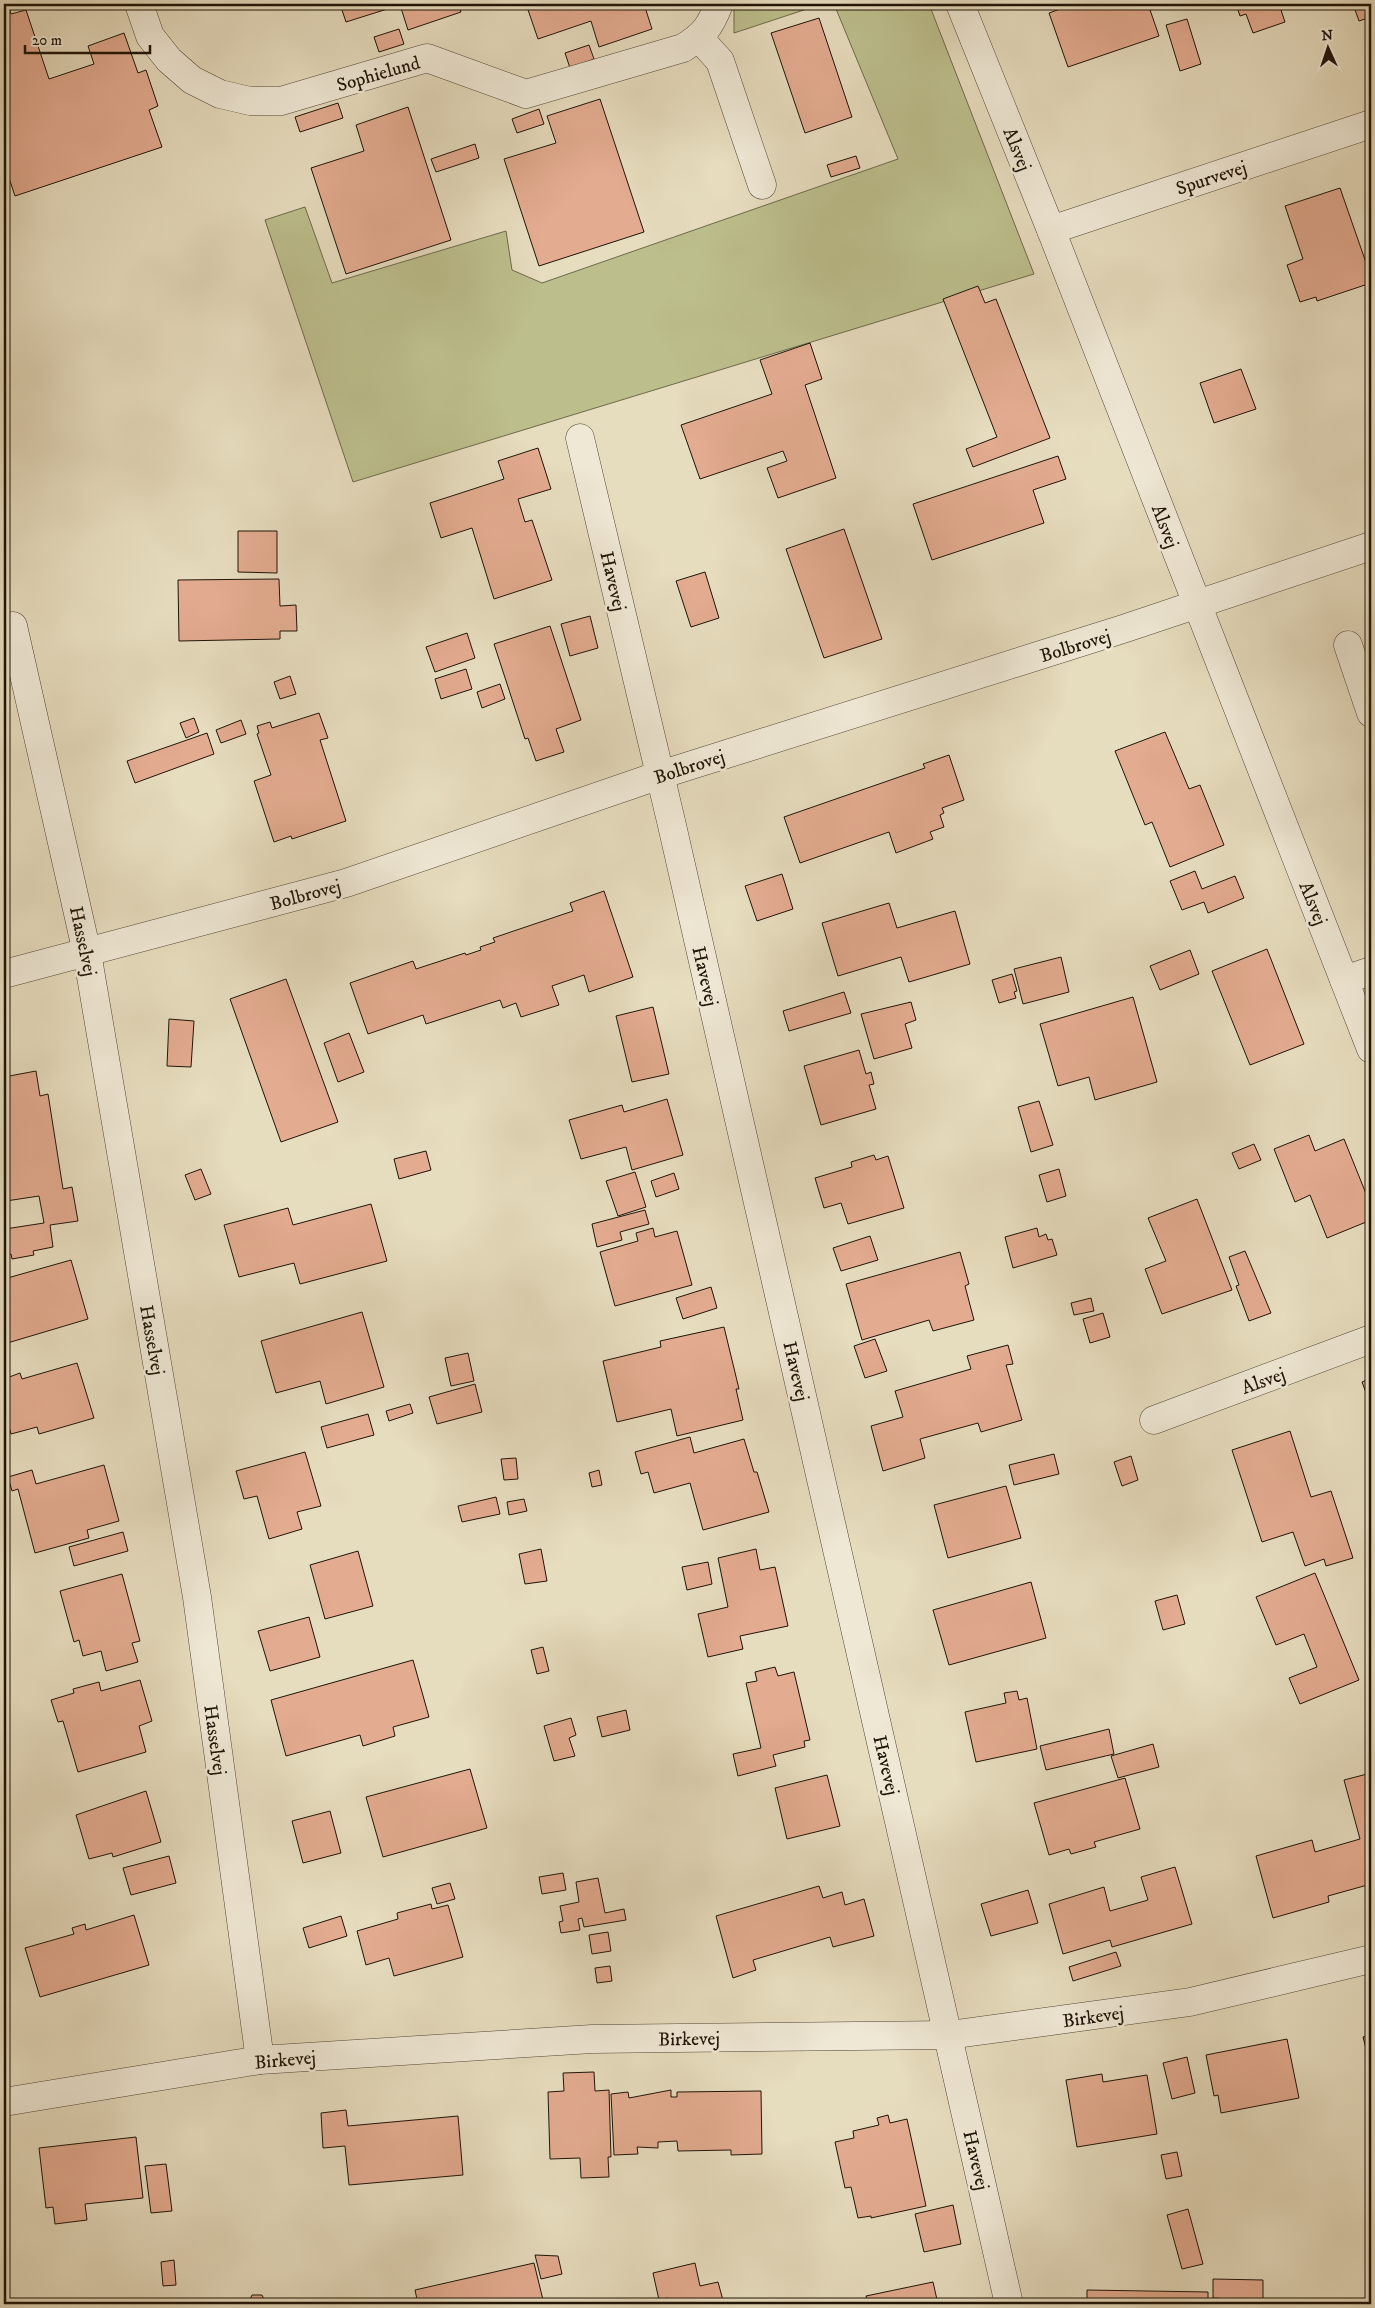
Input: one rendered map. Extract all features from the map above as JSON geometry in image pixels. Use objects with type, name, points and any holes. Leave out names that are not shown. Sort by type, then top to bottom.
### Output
[{"type":"street","name":"Sophielund","points":[[139,4],[150,36],[169,60],[192,80],[220,94],[250,101],[281,101],[427,58],[526,94],[683,48],[700,38],[712,23],[719,4]]},
{"type":"street","name":"Alsvej","points":[[960,4],[1051,230],[1371,1048]]},
{"type":"street","points":[[700,38],[720,61],[762,185]]},
{"type":"street","name":"Spurvevej","points":[[1051,230],[1371,124]]},
{"type":"street","name":"Havevej","points":[[580,438],[660,775],[1009,2304]]},
{"type":"street","name":"Bolbrovej","points":[[4,974],[346,883],[660,775],[1197,606],[1371,546]]},
{"type":"street","name":"Hasselvej","points":[[13,626],[87,953],[197,1597],[260,2060]]},
{"type":"street","points":[[1348,645],[1371,714]]},
{"type":"street","points":[[1344,980],[1371,971]]},
{"type":"street","name":"Alsvej","points":[[1154,1420],[1371,1339]]},
{"type":"street","name":"Birkevej","points":[[4,2102],[260,2060],[592,2039],[948,2035],[1190,2002],[1371,1959]]},
{"type":"green space","points":[[734,4],[822,4],[734,33]]},
{"type":"green space","points":[[834,4],[929,4],[1034,274],[353,482],[265,220],[305,207],[332,283],[506,231],[512,270],[542,283],[898,159]]},
{"type":"building","points":[[4,4],[8,4],[11,14],[26,10],[49,79],[94,64],[88,46],[124,33],[138,73],[146,70],[158,106],[149,110],[162,147],[15,196],[4,163]]},
{"type":"building","points":[[340,4],[458,4],[461,12],[408,30],[400,5],[346,22]]},
{"type":"building","points":[[526,4],[644,4],[652,29],[599,47],[591,21],[538,39]]},
{"type":"building","points":[[1074,4],[1148,4],[1159,36],[1068,67],[1049,13]]},
{"type":"building","points":[[1236,4],[1279,4],[1285,22],[1253,33],[1246,14],[1240,16]]},
{"type":"building","points":[[1353,4],[1371,4],[1371,17],[1359,21]]},
{"type":"building","points":[[819,18],[852,117],[805,133],[771,33]]},
{"type":"building","points":[[1187,19],[1201,64],[1180,71],[1166,25]]},
{"type":"building","points":[[399,29],[404,44],[379,52],[374,37]]},
{"type":"building","points":[[589,45],[594,59],[570,68],[565,53]]},
{"type":"building","points":[[600,99],[644,232],[539,266],[504,159],[556,143],[547,116]]},
{"type":"building","points":[[338,103],[343,118],[300,132],[295,117]]},
{"type":"building","points":[[408,107],[451,240],[346,274],[311,168],[364,151],[356,125]]},
{"type":"building","points":[[539,109],[544,124],[517,133],[512,119]]},
{"type":"building","points":[[475,144],[479,158],[436,172],[431,159]]},
{"type":"building","points":[[856,156],[860,168],[831,177],[827,165]]},
{"type":"building","points":[[1340,188],[1371,277],[1371,283],[1317,301],[1316,297],[1300,302],[1287,265],[1303,259],[1285,206]]},
{"type":"building","points":[[978,286],[985,303],[996,299],[1050,438],[973,467],[966,449],[997,437],[943,299]]},
{"type":"building","points":[[810,343],[822,379],[805,385],[836,478],[778,498],[767,468],[787,461],[783,451],[700,479],[681,425],[772,394],[760,360]]},
{"type":"building","points":[[1241,369],[1256,409],[1214,423],[1200,383]]},
{"type":"building","points":[[538,448],[551,489],[518,499],[525,522],[532,520],[552,580],[494,599],[472,528],[441,538],[430,503],[504,479],[498,461]]},
{"type":"building","points":[[1058,456],[1066,479],[1033,490],[1044,523],[932,560],[913,504]]},
{"type":"building","points":[[844,529],[882,639],[824,658],[786,549]]},
{"type":"building","points":[[238,531],[277,531],[277,573],[238,572]]},
{"type":"building","points":[[705,572],[719,618],[691,627],[676,581]]},
{"type":"building","points":[[279,579],[280,606],[296,605],[297,631],[280,631],[280,639],[179,641],[178,580]]},
{"type":"building","points":[[590,616],[598,648],[570,656],[561,624]]},
{"type":"building","points":[[550,626],[581,720],[556,729],[564,752],[536,761],[528,738],[525,739],[494,644]]},
{"type":"building","points":[[467,633],[475,658],[435,672],[426,647]]},
{"type":"building","points":[[466,669],[472,689],[441,699],[435,679]]},
{"type":"building","points":[[290,676],[296,694],[280,699],[274,682]]},
{"type":"building","points":[[500,684],[505,699],[482,708],[477,692]]},
{"type":"building","points":[[319,713],[328,738],[320,740],[346,821],[292,839],[291,836],[274,842],[254,781],[271,775],[257,734],[259,733],[257,726],[270,722],[272,728]]},
{"type":"building","points":[[194,718],[199,732],[186,738],[180,723]]},
{"type":"building","points":[[241,720],[246,734],[221,743],[216,730]]},
{"type":"building","points":[[1165,732],[1189,789],[1200,785],[1224,845],[1170,867],[1152,822],[1145,825],[1115,751]]},
{"type":"building","points":[[207,733],[214,754],[135,783],[127,761]]},
{"type":"building","points":[[949,755],[964,800],[942,808],[944,813],[940,815],[944,827],[930,832],[933,839],[896,853],[889,832],[800,863],[784,817],[925,768],[923,764]]},
{"type":"building","points":[[1195,871],[1202,889],[1235,876],[1244,898],[1208,913],[1204,902],[1182,910],[1170,881]]},
{"type":"building","points":[[782,874],[793,909],[757,921],[745,886]]},
{"type":"building","points":[[604,891],[633,977],[589,992],[584,975],[552,986],[559,1005],[521,1017],[516,1003],[503,1008],[500,1000],[426,1024],[423,1015],[368,1034],[350,983],[413,961],[416,969],[465,953],[466,955],[481,950],[480,947],[495,942],[493,938],[573,911],[570,903]]},
{"type":"building","points":[[889,903],[897,928],[955,911],[970,964],[909,982],[901,957],[838,976],[822,923]]},
{"type":"building","points":[[1267,949],[1304,1044],[1250,1065],[1212,971]]},
{"type":"building","points":[[1190,950],[1199,974],[1160,990],[1150,966]]},
{"type":"building","points":[[1061,957],[1069,992],[1023,1004],[1014,969]]},
{"type":"building","points":[[1012,974],[1017,991],[1014,992],[1016,998],[999,1003],[992,980]]},
{"type":"building","points":[[286,979],[338,1122],[281,1142],[230,999]]},
{"type":"building","points":[[844,992],[851,1013],[789,1031],[783,1011]]},
{"type":"building","points":[[1133,997],[1157,1082],[1095,1100],[1089,1077],[1058,1086],[1040,1024]]},
{"type":"building","points":[[911,1002],[916,1020],[905,1024],[912,1048],[874,1059],[861,1014]]},
{"type":"building","points":[[653,1007],[669,1074],[632,1082],[616,1016]]},
{"type":"building","points":[[169,1019],[194,1021],[191,1067],[167,1066]]},
{"type":"building","points":[[349,1033],[364,1072],[338,1082],[324,1043]]},
{"type":"building","points":[[859,1050],[866,1074],[871,1072],[874,1084],[869,1085],[876,1109],[821,1125],[804,1066]]},
{"type":"building","points":[[36,1071],[40,1096],[48,1094],[63,1189],[72,1187],[78,1221],[50,1225],[53,1247],[33,1251],[34,1255],[12,1259],[11,1254],[9,1255],[5,1229],[44,1223],[39,1196],[6,1201],[4,1185],[4,1077]]},
{"type":"building","points":[[667,1099],[683,1155],[632,1170],[626,1147],[581,1159],[569,1120],[622,1105],[624,1112]]},
{"type":"building","points":[[1039,1101],[1053,1145],[1031,1152],[1018,1107]]},
{"type":"building","points":[[1309,1135],[1315,1151],[1344,1139],[1371,1206],[1371,1220],[1327,1238],[1310,1195],[1295,1202],[1274,1149]]},
{"type":"building","points":[[1254,1144],[1261,1160],[1239,1169],[1232,1153]]},
{"type":"building","points":[[426,1151],[431,1170],[399,1179],[394,1159]]},
{"type":"building","points":[[874,1155],[876,1160],[888,1156],[904,1208],[848,1224],[841,1203],[824,1208],[815,1178],[852,1167],[851,1162]]},
{"type":"building","points":[[201,1169],[211,1194],[195,1200],[185,1175]]},
{"type":"building","points":[[1059,1169],[1066,1196],[1047,1202],[1039,1175]]},
{"type":"building","points":[[635,1172],[646,1207],[618,1216],[606,1181]]},
{"type":"building","points":[[674,1173],[679,1189],[656,1197],[651,1181]]},
{"type":"building","points":[[1197,1199],[1232,1290],[1162,1314],[1145,1269],[1166,1261],[1148,1218]]},
{"type":"building","points":[[371,1204],[387,1261],[300,1284],[294,1263],[239,1277],[224,1225],[288,1208],[293,1225]]},
{"type":"building","points":[[645,1210],[649,1224],[620,1232],[622,1240],[597,1247],[592,1224]]},
{"type":"building","points":[[653,1228],[655,1237],[677,1231],[692,1285],[615,1306],[600,1252],[638,1241],[636,1233]]},
{"type":"building","points":[[1037,1228],[1039,1237],[1046,1234],[1048,1240],[1052,1239],[1057,1255],[1013,1268],[1005,1237]]},
{"type":"building","points":[[870,1236],[878,1260],[841,1271],[833,1248]]},
{"type":"building","points":[[1245,1251],[1271,1313],[1249,1321],[1236,1286],[1239,1285],[1229,1257]]},
{"type":"building","points":[[960,1252],[969,1284],[965,1286],[974,1320],[933,1331],[929,1320],[862,1340],[846,1284]]},
{"type":"building","points":[[71,1260],[88,1319],[4,1344],[4,1279]]},
{"type":"building","points":[[711,1287],[717,1308],[683,1319],[676,1298]]},
{"type":"building","points":[[1091,1298],[1094,1311],[1074,1315],[1071,1303]]},
{"type":"building","points":[[362,1312],[384,1387],[326,1404],[320,1381],[276,1393],[261,1341]]},
{"type":"building","points":[[1103,1313],[1110,1337],[1090,1343],[1083,1319]]},
{"type":"building","points":[[724,1327],[739,1389],[736,1389],[743,1420],[677,1436],[671,1409],[617,1422],[603,1361],[661,1347],[660,1341]]},
{"type":"building","points":[[875,1339],[887,1371],[865,1378],[854,1346]]},
{"type":"building","points":[[1008,1345],[1013,1364],[1006,1365],[1022,1420],[981,1432],[978,1423],[920,1439],[925,1458],[883,1471],[871,1426],[903,1417],[895,1391],[971,1369],[967,1356]]},
{"type":"building","points":[[468,1353],[474,1381],[451,1386],[445,1358]]},
{"type":"building","points":[[77,1363],[94,1418],[39,1434],[37,1427],[11,1434],[4,1408],[4,1379],[20,1373],[22,1379]]},
{"type":"building","points":[[1371,1378],[1371,1402],[1370,1403],[1362,1382]]},
{"type":"building","points":[[475,1384],[482,1412],[437,1424],[429,1397]]},
{"type":"building","points":[[410,1404],[413,1413],[389,1421],[386,1411]]},
{"type":"building","points":[[368,1414],[374,1435],[327,1448],[321,1427]]},
{"type":"building","points":[[1290,1431],[1311,1497],[1331,1491],[1353,1558],[1326,1566],[1324,1559],[1305,1566],[1293,1532],[1262,1542],[1232,1450]]},
{"type":"building","points":[[690,1437],[694,1453],[744,1439],[754,1472],[757,1472],[769,1512],[703,1530],[690,1483],[654,1493],[648,1472],[641,1474],[635,1452]]},
{"type":"building","points":[[305,1452],[321,1506],[297,1512],[302,1529],[269,1539],[257,1496],[244,1499],[236,1471]]},
{"type":"building","points":[[1054,1454],[1059,1474],[1014,1485],[1009,1465]]},
{"type":"building","points":[[1131,1456],[1138,1480],[1122,1486],[1114,1462]]},
{"type":"building","points":[[516,1458],[518,1479],[504,1480],[501,1459]]},
{"type":"building","points":[[104,1465],[119,1521],[87,1530],[89,1538],[35,1553],[18,1489],[12,1491],[8,1477],[32,1470],[36,1484]]},
{"type":"building","points":[[599,1470],[602,1485],[592,1487],[589,1473]]},
{"type":"building","points":[[1006,1486],[1021,1538],[948,1558],[934,1505]]},
{"type":"building","points":[[496,1497],[500,1514],[462,1522],[458,1506]]},
{"type":"building","points":[[524,1499],[527,1511],[509,1515],[507,1502]]},
{"type":"building","points":[[123,1532],[128,1551],[74,1566],[69,1547]]},
{"type":"building","points":[[541,1549],[547,1581],[525,1584],[519,1554]]},
{"type":"building","points":[[756,1549],[760,1570],[775,1567],[788,1626],[740,1636],[743,1649],[708,1657],[698,1614],[728,1607],[718,1558]]},
{"type":"building","points":[[358,1551],[373,1606],[325,1619],[310,1565]]},
{"type":"building","points":[[708,1562],[712,1584],[687,1590],[682,1567]]},
{"type":"building","points":[[1315,1573],[1359,1680],[1300,1704],[1289,1678],[1317,1667],[1304,1634],[1276,1645],[1256,1597]]},
{"type":"building","points":[[122,1574],[140,1641],[132,1643],[138,1662],[106,1671],[101,1651],[83,1656],[79,1640],[74,1642],[60,1591]]},
{"type":"building","points":[[1031,1582],[1046,1638],[949,1665],[933,1610]]},
{"type":"building","points":[[1177,1595],[1185,1624],[1163,1630],[1155,1601]]},
{"type":"building","points":[[309,1617],[320,1657],[270,1671],[258,1631]]},
{"type":"building","points":[[543,1647],[549,1671],[537,1674],[531,1650]]},
{"type":"building","points":[[413,1660],[429,1717],[393,1727],[395,1736],[363,1746],[360,1735],[286,1756],[271,1700]]},
{"type":"building","points":[[775,1667],[778,1676],[794,1672],[810,1740],[804,1741],[805,1747],[773,1755],[776,1766],[738,1776],[733,1754],[761,1748],[746,1683],[757,1681],[755,1672]]},
{"type":"building","points":[[140,1680],[152,1721],[139,1726],[146,1752],[78,1772],[63,1721],[58,1722],[51,1700],[74,1693],[73,1689],[99,1682],[101,1691]]},
{"type":"building","points":[[1017,1691],[1019,1700],[1027,1698],[1037,1749],[976,1762],[965,1712],[1006,1703],[1004,1693]]},
{"type":"building","points":[[626,1710],[630,1730],[602,1737],[597,1717]]},
{"type":"building","points":[[571,1718],[576,1735],[569,1738],[575,1756],[554,1761],[544,1726]]},
{"type":"building","points":[[1109,1729],[1114,1754],[1046,1770],[1040,1746]]},
{"type":"building","points":[[1153,1744],[1159,1767],[1118,1778],[1111,1756]]},
{"type":"building","points":[[470,1769],[487,1828],[383,1857],[366,1797]]},
{"type":"building","points":[[1371,1773],[1371,1884],[1328,1896],[1329,1902],[1273,1918],[1256,1856],[1312,1840],[1315,1852],[1360,1839],[1344,1780]]},
{"type":"building","points":[[827,1775],[840,1826],[787,1839],[775,1788]]},
{"type":"building","points":[[1125,1778],[1140,1829],[1094,1842],[1096,1847],[1071,1854],[1069,1849],[1049,1855],[1034,1803]]},
{"type":"building","points":[[146,1791],[161,1842],[113,1857],[112,1853],[89,1859],[76,1815]]},
{"type":"building","points":[[330,1811],[341,1853],[303,1863],[292,1821]]},
{"type":"building","points":[[169,1856],[176,1883],[131,1895],[123,1868]]},
{"type":"building","points":[[1175,1867],[1192,1924],[1112,1947],[1110,1940],[1063,1954],[1049,1904],[1104,1887],[1110,1911],[1148,1900],[1141,1877]]},
{"type":"building","points":[[563,1873],[566,1890],[542,1894],[539,1877]]},
{"type":"building","points":[[598,1878],[605,1913],[624,1909],[626,1920],[584,1927],[582,1918],[578,1919],[580,1930],[561,1933],[559,1922],[563,1921],[560,1906],[579,1902],[576,1882]]},
{"type":"building","points":[[450,1883],[455,1899],[437,1904],[432,1888]]},
{"type":"building","points":[[819,1886],[823,1898],[842,1892],[845,1905],[864,1899],[874,1936],[833,1947],[830,1937],[753,1960],[756,1970],[733,1978],[716,1916]]},
{"type":"building","points":[[1028,1890],[1038,1923],[991,1936],[981,1904]]},
{"type":"building","points":[[431,1904],[432,1909],[448,1905],[463,1957],[394,1976],[389,1958],[366,1965],[357,1931],[398,1919],[397,1913]]},
{"type":"building","points":[[134,1915],[149,1965],[40,1997],[25,1948],[74,1934],[72,1928],[85,1924],[86,1930]]},
{"type":"building","points":[[341,1916],[347,1936],[309,1948],[303,1928]]},
{"type":"building","points":[[608,1932],[611,1951],[592,1954],[589,1935]]},
{"type":"building","points":[[1116,1952],[1121,1966],[1073,1981],[1069,1967]]},
{"type":"building","points":[[610,1966],[612,1981],[597,1983],[595,1968]]},
{"type":"building","points":[[1371,2035],[1371,2068],[1363,2037]]},
{"type":"building","points":[[1287,2039],[1299,2098],[1221,2113],[1218,2095],[1214,2096],[1206,2055]]},
{"type":"building","points":[[1187,2057],[1195,2093],[1172,2099],[1163,2063]]},
{"type":"building","points":[[594,2072],[595,2091],[609,2090],[611,2157],[608,2157],[609,2177],[581,2178],[580,2158],[550,2159],[548,2092],[564,2091],[563,2073]]},
{"type":"building","points":[[1102,2074],[1103,2082],[1147,2075],[1157,2134],[1077,2147],[1066,2080]]},
{"type":"building","points":[[671,2090],[671,2097],[677,2097],[677,2092],[761,2091],[762,2154],[731,2155],[731,2150],[678,2151],[677,2141],[658,2142],[658,2148],[637,2147],[638,2154],[614,2155],[611,2094],[628,2092],[629,2098]]},
{"type":"building","points":[[346,2110],[348,2126],[458,2116],[463,2175],[349,2185],[345,2146],[323,2148],[321,2113]]},
{"type":"building","points":[[888,2115],[890,2123],[907,2119],[926,2206],[871,2218],[871,2216],[858,2218],[851,2187],[845,2188],[835,2142],[854,2138],[853,2131],[879,2125],[877,2118]]},
{"type":"building","points":[[136,2137],[143,2198],[85,2204],[87,2220],[55,2224],[53,2207],[46,2208],[39,2148]]},
{"type":"building","points":[[1177,2152],[1182,2176],[1166,2179],[1161,2155]]},
{"type":"building","points":[[166,2164],[172,2211],[151,2213],[145,2166]]},
{"type":"building","points":[[953,2205],[961,2244],[924,2252],[915,2214]]},
{"type":"building","points":[[1188,2209],[1203,2264],[1182,2269],[1167,2215]]},
{"type":"building","points":[[535,2255],[558,2256],[562,2274],[541,2279]]},
{"type":"building","points":[[174,2260],[176,2285],[163,2286],[161,2262]]},
{"type":"building","points":[[534,2263],[544,2304],[418,2304],[415,2290]]},
{"type":"building","points":[[695,2263],[700,2286],[718,2282],[724,2304],[670,2304],[668,2298],[659,2300],[653,2273]]},
{"type":"building","points":[[1213,2279],[1263,2280],[1263,2304],[1243,2304],[1243,2300],[1213,2298]]},
{"type":"building","points":[[933,2282],[938,2304],[868,2304],[866,2296]]},
{"type":"building","points":[[1087,2290],[1208,2292],[1208,2304],[1087,2304]]},
{"type":"building","points":[[252,2295],[262,2295],[266,2304],[248,2304]]},
{"type":"building","points":[[218,2301],[218,2304],[195,2304]]}]
